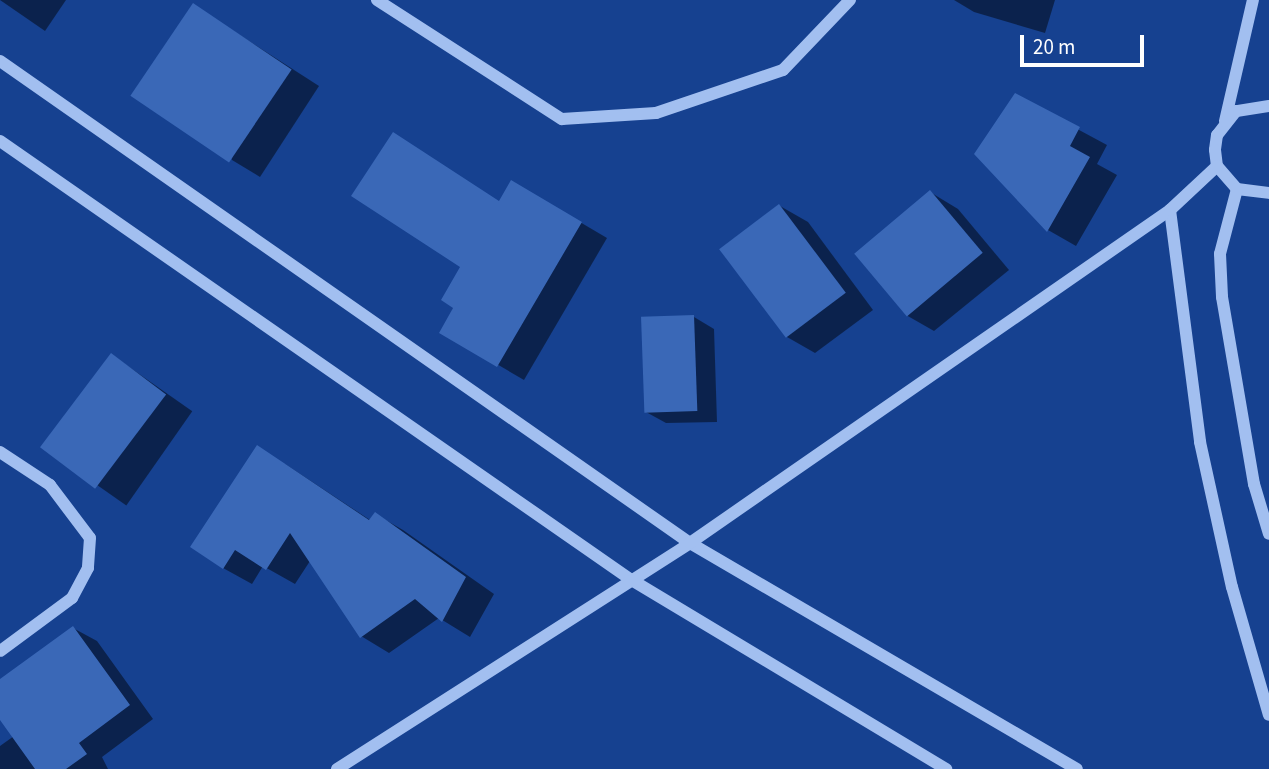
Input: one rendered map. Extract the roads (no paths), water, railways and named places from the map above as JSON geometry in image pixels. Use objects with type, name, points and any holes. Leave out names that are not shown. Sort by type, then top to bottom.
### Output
[{"type":"street","points":[[377,0],[562,119],[656,113],[783,70],[850,0]]},
{"type":"street","points":[[401,15],[402,0]]},
{"type":"street","points":[[1253,0],[1225,121],[1217,135],[1217,166],[1237,189],[1269,192]]},
{"type":"street","points":[[0,61],[690,543],[1077,769]]},
{"type":"street","points":[[1225,121],[1250,106],[1269,106]]},
{"type":"street","points":[[0,141],[630,579],[946,769]]},
{"type":"street","points":[[337,769],[690,543],[1170,211],[1217,166]]},
{"type":"street","points":[[1237,189],[1220,254],[1222,297],[1254,484],[1269,534]]},
{"type":"street","points":[[1170,211],[1200,442],[1232,587],[1269,715]]},
{"type":"street","points":[[0,452],[50,485],[90,538],[88,568],[72,598],[0,651]]}]
